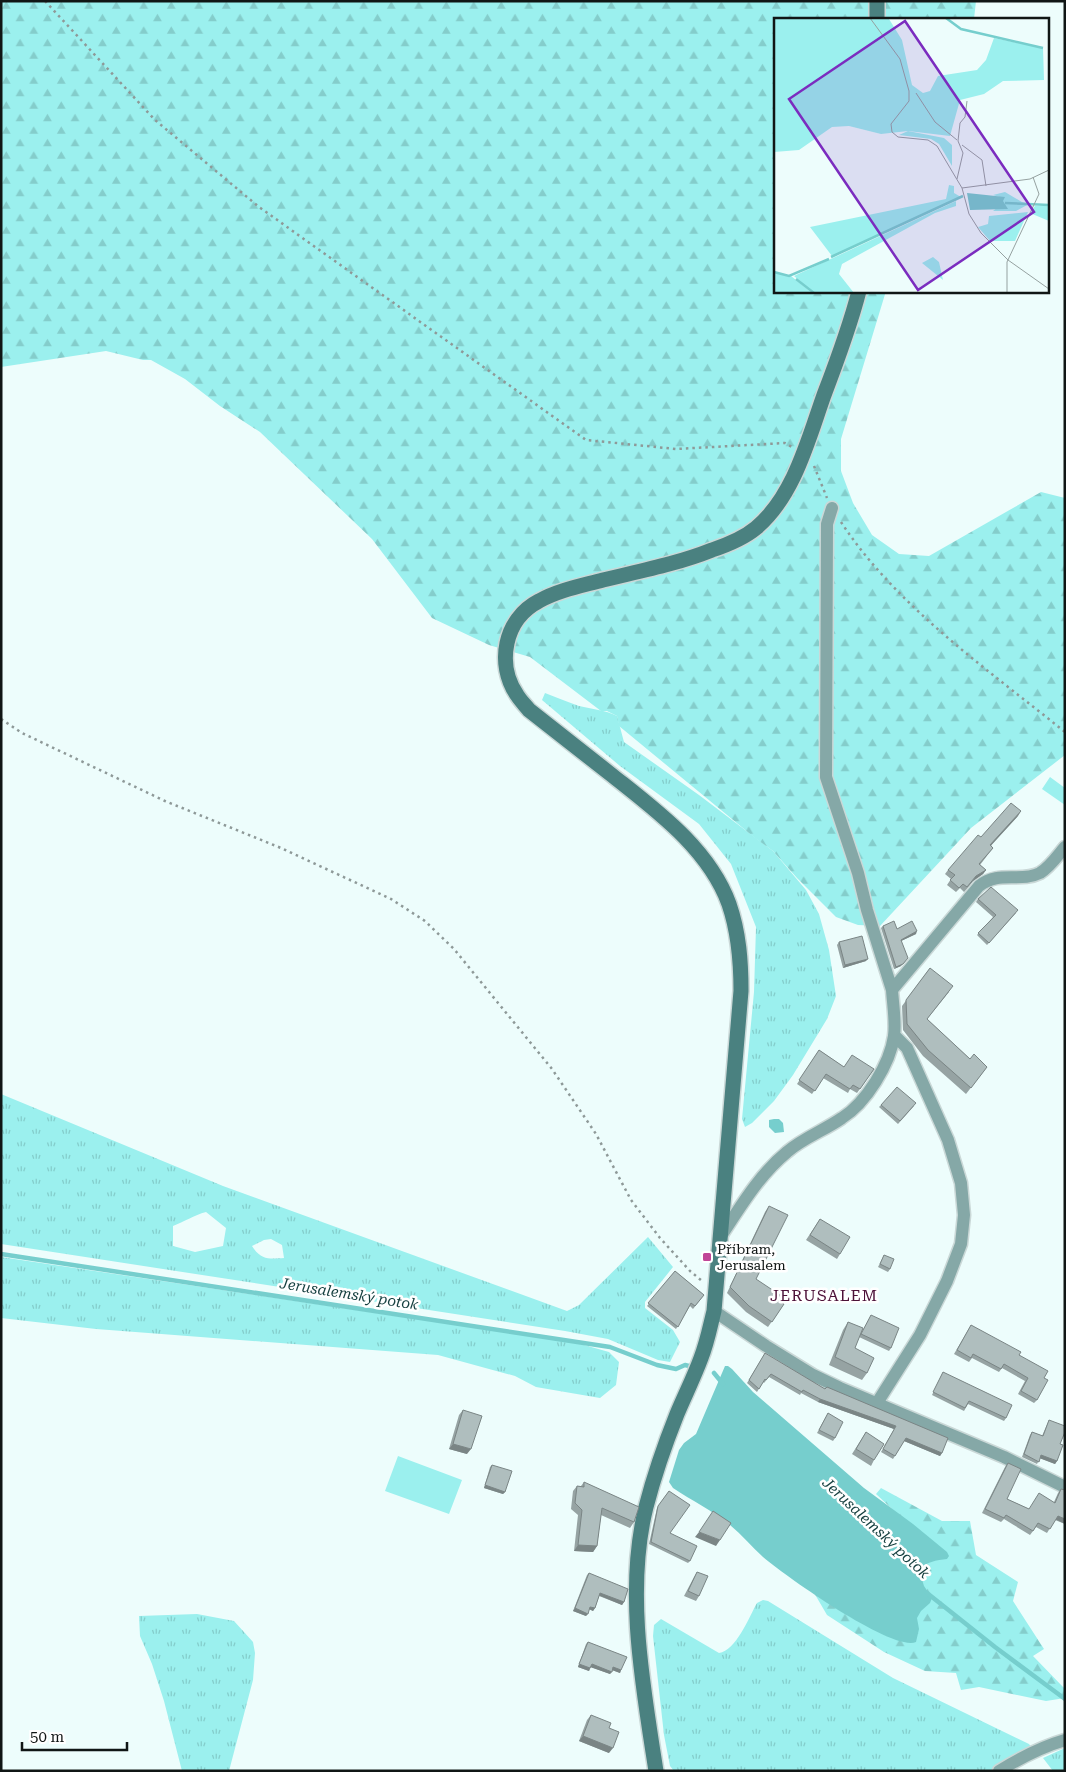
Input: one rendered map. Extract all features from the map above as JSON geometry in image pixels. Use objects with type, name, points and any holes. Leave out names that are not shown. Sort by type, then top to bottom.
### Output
[{"type":"street","points":[[877,1],[877,18]]},
{"type":"street","points":[[656,1771],[641,1675],[637,1586],[640,1538],[646,1507],[656,1475],[677,1414],[701,1360],[708,1340],[714,1311],[741,991],[741,961],[737,932],[728,903],[716,877],[702,856],[641,798],[529,710],[516,695],[510,680],[505,653],[510,630],[526,610],[537,601],[562,590],[664,566],[701,555],[731,543],[756,528],[782,497],[804,451],[837,360],[859,292]]},
{"type":"street","points":[[721,1236],[759,1179],[771,1165],[789,1150],[844,1117],[860,1105],[881,1072],[891,1049],[894,1035],[892,990],[867,910],[858,873],[826,777],[827,524],[832,508]]},
{"type":"street","points":[[892,990],[979,886],[987,880],[997,877],[1030,876],[1041,872],[1065,847]]},
{"type":"street","points":[[877,1403],[920,1335],[947,1282],[961,1244],[964,1215],[961,1183],[948,1140],[907,1048],[894,1035]]},
{"type":"street","points":[[714,1311],[813,1375],[1004,1457],[1065,1487]]},
{"type":"street","points":[[999,1771],[1018,1759],[1048,1745],[1065,1740]]},
{"type":"path","points":[[45,1],[155,120],[259,207],[586,440],[676,449],[785,444],[804,451],[812,462],[832,508],[855,544],[894,587],[945,634],[1065,732]]},
{"type":"path","points":[[1,719],[22,733],[165,801],[281,848],[391,899],[425,922],[454,949],[552,1069],[596,1134],[631,1200],[660,1238],[690,1272],[717,1288]]},
{"type":"green space","points":[[1,1],[976,1],[974,18],[774,18],[774,292],[886,292],[841,439],[841,471],[853,503],[872,535],[899,554],[929,556],[1041,492],[1065,498],[1065,755],[971,828],[880,926],[858,925],[836,917],[773,851],[619,726],[617,716],[607,711],[601,711],[530,657],[489,645],[432,618],[372,539],[260,432],[220,406],[185,379],[151,360],[143,360],[106,351],[1,367]]},
{"type":"green space","points":[[545,693],[579,706],[617,716],[624,742],[699,795],[773,851],[806,890],[819,914],[829,950],[836,996],[827,1019],[793,1075],[774,1101],[752,1123],[745,1127],[742,1119],[754,992],[756,927],[731,864],[699,824],[620,766],[542,700]]},
{"type":"green space","points":[[1050,777],[1065,788],[1065,805],[1042,789]]},
{"type":"green space","points":[[1,1094],[223,1186],[567,1311],[579,1305],[648,1237],[673,1267],[645,1302],[645,1308],[673,1330],[680,1342],[670,1362],[658,1360],[608,1339],[565,1331],[1,1244]],"holes":[[[206,1212],[226,1228],[223,1246],[195,1252],[173,1246],[173,1226]],[[271,1239],[282,1245],[284,1258],[266,1258],[255,1251],[252,1246]]]},
{"type":"green space","points":[[1,1257],[577,1343],[609,1352],[619,1362],[616,1385],[600,1398],[536,1387],[515,1376],[438,1355],[96,1329],[1,1318]]},
{"type":"green space","points":[[398,1456],[462,1480],[449,1514],[385,1491]]},
{"type":"green space","points":[[881,1488],[942,1521],[970,1521],[976,1555],[1018,1582],[1013,1601],[1044,1649],[1033,1656],[1065,1689],[1065,1698],[1046,1701],[979,1687],[961,1690],[956,1673],[925,1671],[884,1652],[827,1615],[813,1591],[920,1535],[876,1494]]},
{"type":"green space","points":[[763,1600],[768,1601],[893,1678],[1029,1744],[1032,1748],[990,1771],[674,1771],[670,1766],[664,1735],[653,1636],[654,1625],[661,1619],[719,1653],[725,1651],[736,1640],[757,1603]]},
{"type":"green space","points":[[197,1614],[234,1621],[253,1642],[255,1653],[253,1680],[229,1771],[182,1771],[164,1701],[152,1664],[140,1636],[139,1616]]},
{"type":"green space","points":[[1065,1748],[1065,1771],[1053,1771],[1043,1758]]},
{"type":"water","points":[[779,1119],[783,1123],[784,1132],[775,1133],[769,1127],[769,1120]]},
{"type":"water","points":[[725,1366],[732,1369],[753,1392],[864,1488],[947,1552],[949,1556],[947,1559],[928,1563],[919,1570],[924,1586],[932,1598],[917,1618],[919,1629],[916,1642],[903,1642],[885,1635],[838,1610],[763,1557],[723,1520],[673,1488],[669,1482],[679,1450],[684,1443],[696,1434]]},
{"type":"building","points":[[1011,803],[1021,811],[990,845],[993,848],[979,864],[986,870],[976,876],[967,887],[963,884],[959,888],[950,880],[955,875],[948,870],[978,835],[981,837]]},
{"type":"building","points":[[991,887],[1018,910],[989,943],[978,933],[996,915],[978,899]]},
{"type":"building","points":[[894,921],[897,929],[912,921],[917,931],[901,940],[908,958],[903,964],[896,967],[883,926]]},
{"type":"building","points":[[862,936],[868,959],[845,965],[839,942]]},
{"type":"building","points":[[930,968],[953,986],[927,1019],[970,1059],[974,1054],[987,1067],[971,1088],[928,1050],[907,1024],[906,1000]]},
{"type":"building","points":[[819,1050],[844,1067],[852,1055],[874,1069],[860,1089],[853,1085],[850,1089],[826,1074],[815,1091],[799,1080]]},
{"type":"building","points":[[897,1087],[916,1103],[900,1121],[881,1105]]},
{"type":"building","points":[[769,1206],[788,1215],[756,1279],[780,1295],[777,1299],[784,1304],[772,1322],[749,1306],[730,1287]]},
{"type":"building","points":[[820,1219],[850,1237],[840,1254],[810,1235]]},
{"type":"building","points":[[884,1255],[894,1259],[890,1269],[880,1264]]},
{"type":"building","points":[[675,1271],[704,1295],[695,1306],[691,1303],[678,1327],[648,1303]]},
{"type":"building","points":[[871,1315],[899,1328],[891,1348],[861,1334]]},
{"type":"building","points":[[848,1322],[863,1328],[855,1348],[874,1358],[867,1373],[835,1357]]},
{"type":"building","points":[[971,1325],[1021,1352],[1019,1355],[1048,1371],[1044,1378],[1048,1380],[1037,1400],[1021,1391],[1028,1378],[1004,1364],[1001,1369],[973,1354],[971,1358],[957,1350]]},
{"type":"building","points":[[765,1353],[825,1389],[827,1387],[948,1438],[942,1453],[906,1438],[895,1456],[883,1449],[896,1426],[820,1399],[803,1390],[802,1392],[771,1374],[765,1379],[759,1389],[749,1380]]},
{"type":"building","points":[[943,1372],[1012,1405],[1006,1418],[969,1401],[965,1408],[933,1392]]},
{"type":"building","points":[[463,1410],[482,1416],[471,1449],[453,1444]]},
{"type":"building","points":[[828,1413],[843,1422],[835,1438],[819,1430]]},
{"type":"building","points":[[1049,1420],[1065,1426],[1065,1432],[1060,1444],[1063,1445],[1057,1461],[1041,1455],[1039,1462],[1024,1454],[1032,1432],[1043,1436]]},
{"type":"building","points":[[866,1432],[884,1444],[874,1460],[856,1449]]},
{"type":"building","points":[[1008,1463],[1021,1469],[1007,1499],[1029,1509],[1039,1493],[1055,1503],[1061,1489],[1065,1490],[1065,1519],[1058,1516],[1050,1529],[1038,1523],[1033,1531],[1006,1515],[1004,1518],[985,1509]]},
{"type":"building","points":[[492,1465],[512,1471],[505,1492],[485,1485]]},
{"type":"building","points":[[584,1482],[639,1507],[634,1522],[602,1508],[597,1546],[578,1545],[582,1510],[575,1503],[577,1486],[584,1487]]},
{"type":"building","points":[[669,1491],[690,1505],[670,1533],[697,1546],[690,1561],[651,1542],[658,1506]]},
{"type":"building","points":[[713,1511],[731,1523],[720,1540],[699,1532]]},
{"type":"building","points":[[697,1572],[708,1576],[699,1596],[688,1591]]},
{"type":"building","points":[[589,1573],[628,1589],[624,1602],[600,1593],[595,1608],[590,1607],[588,1614],[575,1608]]},
{"type":"building","points":[[588,1642],[627,1657],[621,1670],[613,1667],[612,1672],[592,1664],[590,1668],[579,1664]]},
{"type":"building","points":[[591,1715],[611,1723],[609,1728],[619,1732],[613,1748],[583,1736]]},
{"type":"waterway","name":"Jerusalemský potok","points":[[1,1254],[610,1347],[657,1365],[676,1369],[685,1365],[689,1366]]},
{"type":"waterway","name":"Jerusalemský potok","points":[[714,1373],[723,1384]]},
{"type":"waterway","name":"Jerusalemský potok","points":[[927,1593],[1065,1699]]},
{"type":"place","name":"Příbram, Jerusalem","points":[[707,1257]]},
{"type":"district","name":"JERUSALEM","points":[[824,1295]]}]
